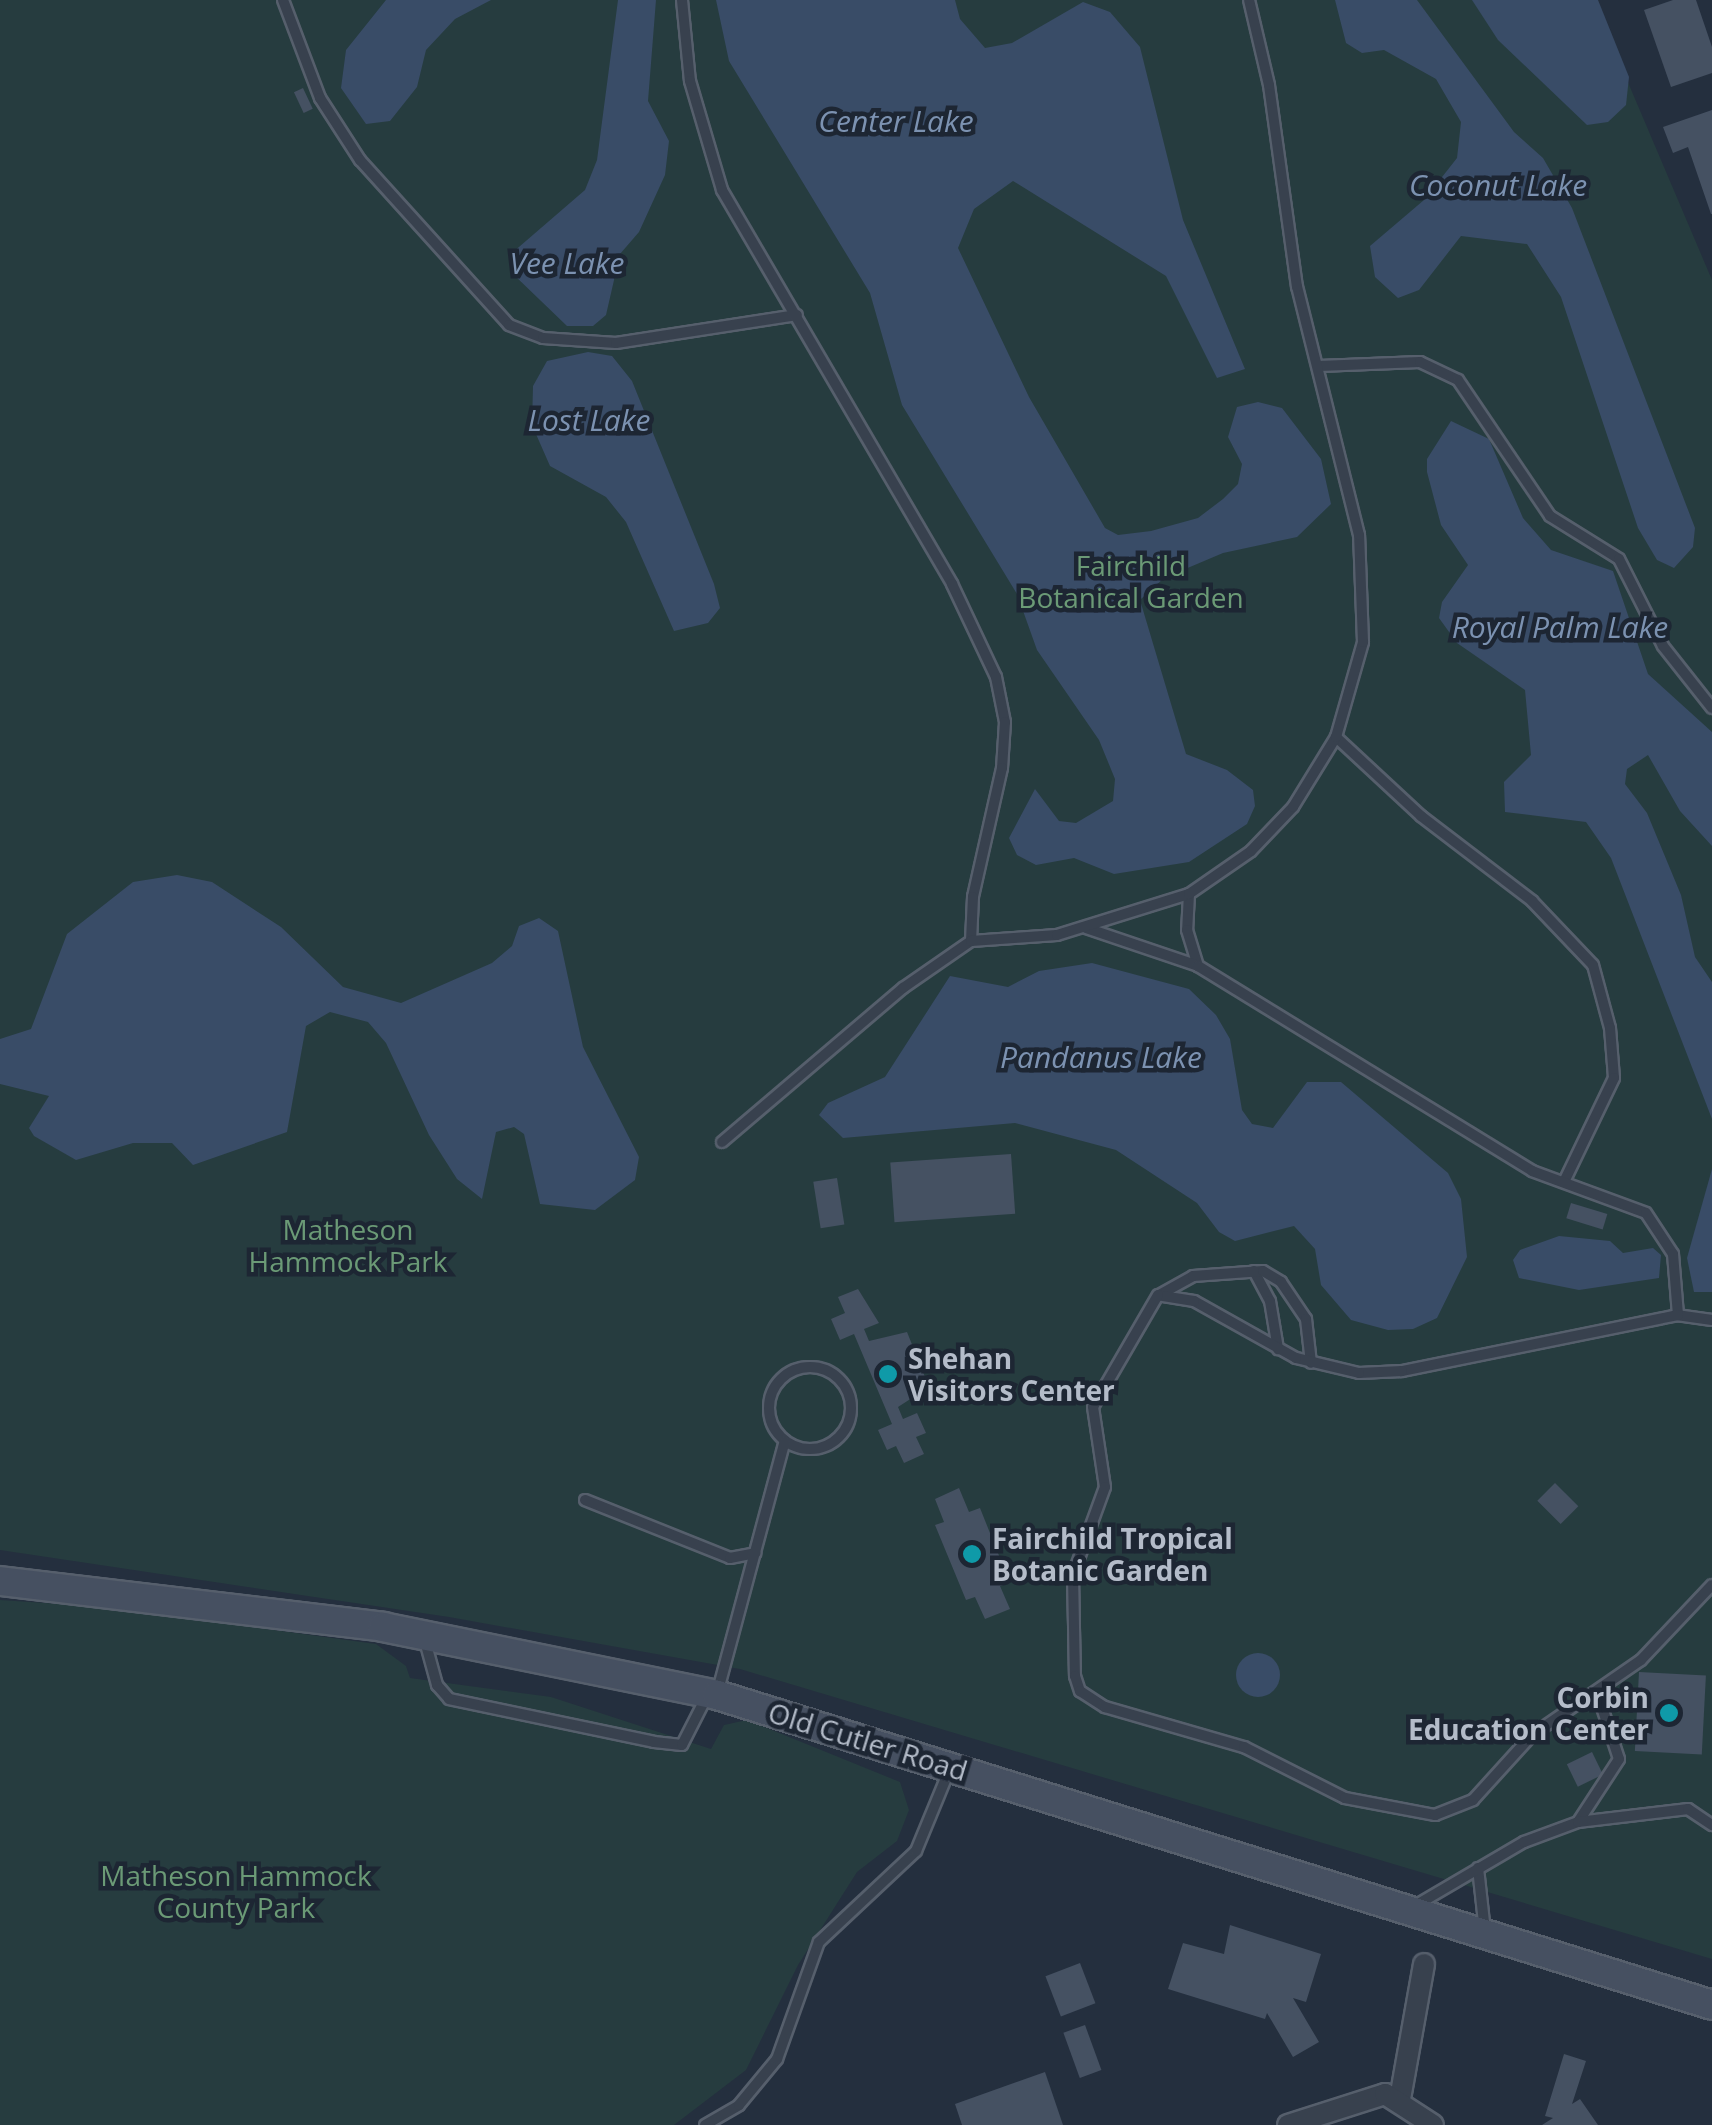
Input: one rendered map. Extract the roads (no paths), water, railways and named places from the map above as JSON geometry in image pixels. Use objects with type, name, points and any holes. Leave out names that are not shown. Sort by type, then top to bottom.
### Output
[{"type":"main road","name":"Old Cutler Road","points":[[0,1580],[424,1635],[713,1694],[1712,2005]]},
{"type":"street","points":[[1400,2099],[1424,1964]]},
{"type":"street","points":[[1288,2125],[1375,2096],[1400,2099],[1433,2125]]},
{"type":"lane","points":[[283,0],[320,98],[360,160],[509,325],[542,338],[616,343],[798,316]]},
{"type":"lane","points":[[682,0],[690,82],[708,155],[722,190],[968,613],[999,689],[1002,768],[980,861],[970,941]]},
{"type":"lane","points":[[722,1142],[903,988],[970,941],[1085,928],[1189,894],[1251,851],[1293,808],[1336,738],[1360,661],[1364,588],[1352,489],[1295,277],[1269,85],[1249,0]]},
{"type":"lane","points":[[1319,366],[1420,362],[1458,380],[1550,516],[1618,559],[1663,646],[1712,708]]},
{"type":"lane","points":[[1336,738],[1421,816],[1532,902],[1593,965],[1610,1028],[1614,1078],[1564,1182]]},
{"type":"lane","points":[[1189,894],[1186,930],[1198,966]]},
{"type":"lane","points":[[1085,928],[1198,966],[1532,1172],[1637,1208],[1659,1225],[1675,1262],[1678,1315]]},
{"type":"lane","points":[[1311,1363],[1306,1319],[1281,1282],[1254,1271],[1193,1276],[1158,1296],[1093,1408],[1105,1487],[1072,1581],[1075,1676],[1083,1694],[1175,1732],[1244,1747],[1345,1798],[1428,1816],[1468,1804],[1542,1726],[1598,1695],[1712,1585]]},
{"type":"lane","points":[[1254,1271],[1270,1301],[1278,1349]]},
{"type":"lane","points":[[1158,1296],[1194,1300],[1278,1349],[1311,1363],[1393,1372],[1678,1315],[1712,1320]]},
{"type":"lane","points":[[811,1366],[836,1376],[851,1407],[843,1432],[812,1449],[785,1441],[770,1420],[777,1382],[811,1366]]},
{"type":"lane","points":[[424,1635],[437,1685],[449,1699],[682,1745],[713,1694],[785,1441]]},
{"type":"lane","points":[[586,1500],[730,1558],[756,1553]]},
{"type":"lane","points":[[1578,1822],[1618,1759],[1598,1695]]},
{"type":"lane","points":[[705,2125],[739,2105],[778,2059],[819,1942],[916,1850],[951,1766]]},
{"type":"lane","points":[[1408,1910],[1478,1868],[1578,1822],[1688,1810],[1712,1825]]},
{"type":"lane","points":[[1478,1868],[1485,1934]]},
{"type":"water","points":[[386,0],[491,0],[455,19],[426,50],[417,87],[390,121],[366,124],[341,88],[346,50]]},
{"type":"water","name":"Vee Lake","points":[[618,0],[656,0],[648,101],[669,141],[665,175],[639,232],[620,254],[606,315],[593,326],[567,326],[514,275],[512,253],[585,190],[597,160]]},
{"type":"water","name":"Center Lake","points":[[716,0],[955,0],[960,19],[985,48],[1012,43],[1083,2],[1110,12],[1140,47],[1183,220],[1245,369],[1217,378],[1166,276],[1013,181],[974,209],[958,248],[1029,397],[1105,528],[1118,535],[1151,531],[1198,518],[1223,499],[1238,484],[1242,464],[1228,437],[1237,407],[1258,402],[1282,408],[1321,459],[1331,504],[1297,537],[1223,553],[1164,578],[1140,600],[1186,754],[1227,770],[1253,790],[1255,806],[1247,824],[1189,862],[1114,874],[1074,858],[1036,865],[1017,855],[1009,838],[1035,789],[1059,821],[1076,823],[1113,801],[1115,779],[1099,740],[1037,650],[1017,594],[902,405],[870,293],[729,61]]},
{"type":"water","name":"Coconut Lake","points":[[1335,0],[1417,0],[1514,132],[1543,158],[1572,208],[1695,528],[1693,547],[1674,568],[1657,560],[1638,528],[1561,297],[1527,244],[1461,236],[1419,290],[1398,298],[1375,277],[1370,246],[1424,200],[1457,158],[1461,122],[1436,79],[1384,50],[1362,53],[1346,43]]},
{"type":"water","points":[[1472,0],[1598,0],[1629,77],[1626,105],[1608,122],[1587,125],[1498,40]]},
{"type":"water","name":"Lost Lake","points":[[588,352],[612,356],[632,381],[714,584],[720,608],[708,623],[674,631],[626,522],[606,497],[550,466],[532,425],[533,386],[547,361]]},
{"type":"water","name":"Royal Palm Lake","points":[[1451,421],[1489,439],[1523,518],[1551,550],[1613,571],[1648,674],[1712,732],[1712,846],[1680,811],[1648,755],[1627,769],[1625,784],[1647,813],[1681,895],[1695,957],[1712,982],[1712,1119],[1611,858],[1586,822],[1505,812],[1504,782],[1531,755],[1525,690],[1457,643],[1439,618],[1442,602],[1468,565],[1441,525],[1427,472],[1427,459]]},
{"type":"water","points":[[177,875],[212,882],[281,927],[343,987],[401,1003],[492,963],[512,946],[519,926],[539,918],[558,931],[583,1047],[639,1157],[635,1180],[595,1210],[540,1204],[524,1134],[514,1127],[496,1132],[482,1199],[457,1179],[429,1135],[386,1043],[368,1022],[330,1012],[306,1026],[287,1132],[193,1165],[172,1143],[133,1143],[76,1160],[34,1136],[29,1128],[49,1096],[0,1084],[0,1039],[31,1029],[67,934],[133,882]]},
{"type":"water","name":"Pandanus Lake","points":[[1092,963],[1189,989],[1216,1015],[1230,1039],[1242,1110],[1252,1124],[1273,1128],[1307,1082],[1341,1082],[1448,1173],[1461,1199],[1467,1257],[1437,1318],[1413,1329],[1388,1330],[1351,1320],[1321,1285],[1315,1249],[1294,1226],[1235,1241],[1219,1232],[1197,1203],[1116,1150],[1015,1123],[843,1138],[819,1115],[828,1103],[885,1077],[950,976],[1008,987],[1039,971]]},
{"type":"water","points":[[1712,1169],[1712,1292],[1694,1292],[1687,1258]]},
{"type":"water","points":[[1559,1236],[1610,1241],[1623,1253],[1653,1248],[1661,1255],[1659,1278],[1579,1290],[1519,1278],[1513,1260],[1520,1250]]},
{"type":"water","points":[[1258,1653],[1274,1659],[1280,1675],[1274,1691],[1258,1697],[1242,1691],[1236,1675],[1242,1659]]},
{"type":"place","name":"Shehan Visitors Center","points":[[888,1374]]},
{"type":"place","name":"Fairchild Tropical Botanic Garden","points":[[972,1554]]},
{"type":"place","name":"Corbin Education Center","points":[[1669,1713]]},
{"type":"park label","name":"Fairchild Botanical Garden","points":[[1131,581]]},
{"type":"park label","name":"Matheson Hammock Park","points":[[348,1245]]},
{"type":"park label","name":"Matheson Hammock County Park","points":[[236,1891]]}]
